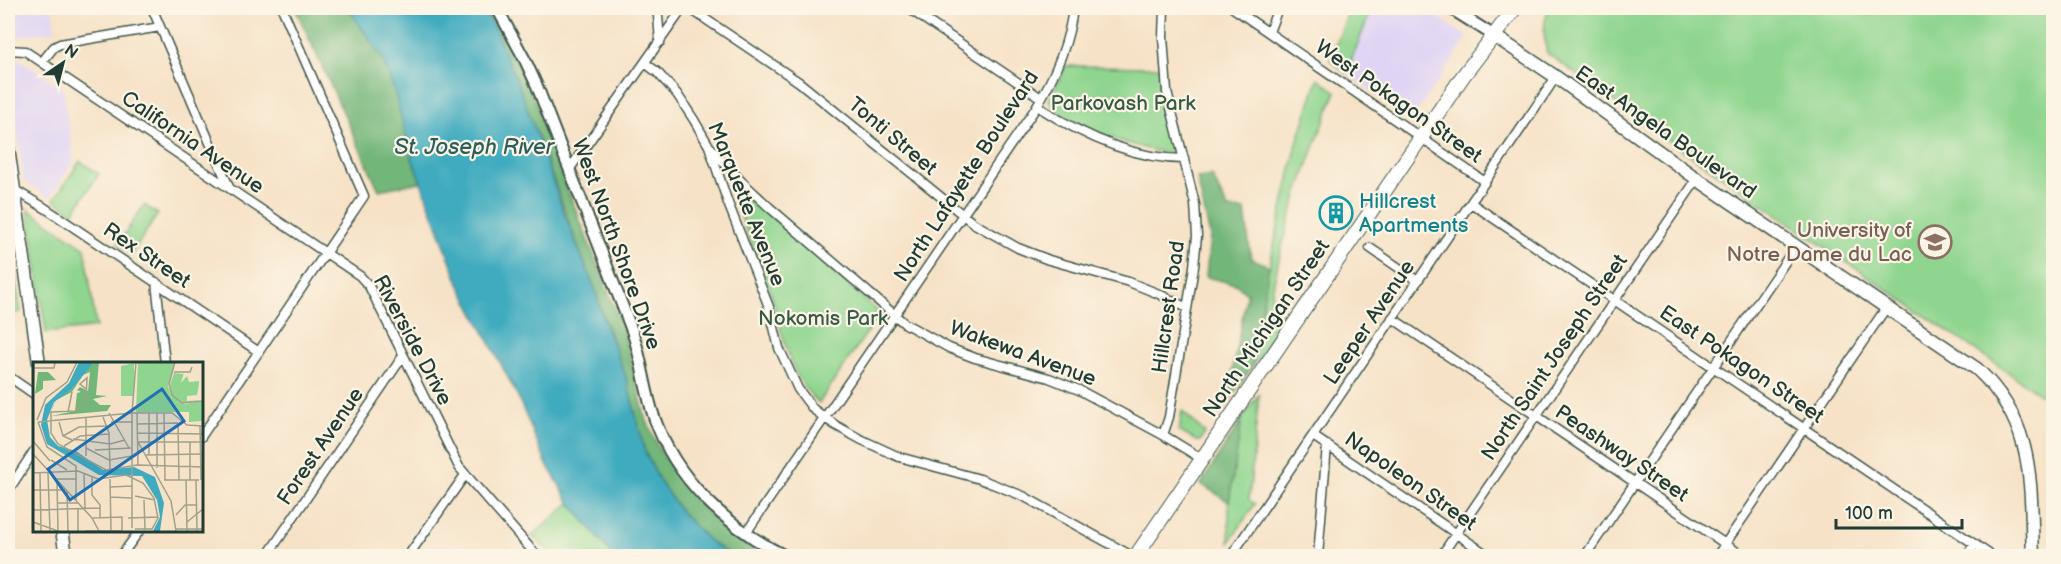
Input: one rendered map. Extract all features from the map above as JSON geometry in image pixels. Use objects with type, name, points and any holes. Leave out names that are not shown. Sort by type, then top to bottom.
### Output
[{"type":"main road","name":"North Michigan Street","points":[[1136,556],[1420,138],[1493,35],[1515,8]]},
{"type":"main road","name":"East Angela Boulevard","points":[[1493,35],[1556,77],[1697,179],[1977,369],[1996,389],[2010,409],[2020,430],[2026,453],[2032,556]]},
{"type":"main road","points":[[8,148],[39,362]]},
{"type":"main road","points":[[62,531],[66,556]]},
{"type":"street","points":[[152,8],[230,188]]},
{"type":"street","points":[[202,436],[364,196],[282,8]]},
{"type":"street","name":"West North Shore Drive","points":[[497,8],[534,78],[633,332],[647,393],[663,438],[676,463],[707,501],[725,518],[785,556]]},
{"type":"street","points":[[655,8],[658,16],[660,42]]},
{"type":"street","points":[[569,170],[683,8]]},
{"type":"street","name":"Tonti Street","points":[[689,8],[799,82],[963,216],[989,233],[1049,260],[1129,282],[1160,294],[1187,309]]},
{"type":"street","points":[[908,8],[1039,102],[1065,124],[1101,141],[1148,155],[1167,159],[1184,159]]},
{"type":"street","name":"North Lafayette Boulevard","points":[[746,533],[1039,102],[1060,62],[1073,8]]},
{"type":"street","name":"Hillcrest Road","points":[[1164,8],[1164,68],[1176,133],[1195,204],[1197,236],[1194,267],[1164,435]]},
{"type":"street","name":"West Pokagon Street","points":[[1233,8],[1485,182]]},
{"type":"street","points":[[1269,32],[1278,8]]},
{"type":"street","points":[[1450,8],[1493,35]]},
{"type":"street","points":[[42,62],[54,47],[60,44],[160,27]]},
{"type":"street","name":"California Avenue","points":[[8,50],[25,51],[325,253]]},
{"type":"street","name":"Marquette Avenue","points":[[645,63],[657,72],[677,94],[709,146],[728,203],[769,307],[787,370],[813,409],[860,439],[899,457],[980,480],[1023,496],[1132,556]]},
{"type":"street","name":"Leeper Avenue","points":[[1231,556],[1556,77]]},
{"type":"street","name":"Wakewa Avenue","points":[[709,146],[769,207],[895,317],[924,335],[975,358],[1049,378],[1079,390],[1164,435],[1202,459]]},
{"type":"street","name":"North Saint Joseph Street","points":[[1441,556],[1697,179]]},
{"type":"street","name":"Rex Street","points":[[14,189],[259,352]]},
{"type":"street","name":"East Pokagon Street","points":[[1471,203],[1992,556]]},
{"type":"street","points":[[8,224],[17,211]]},
{"type":"street","points":[[1585,556],[1796,246]]},
{"type":"street","points":[[1370,248],[1418,281]]},
{"type":"street","name":"Riverside Drive","points":[[325,253],[360,276],[369,286],[465,475],[537,556]]},
{"type":"street","points":[[156,282],[165,362]]},
{"type":"street","points":[[1717,556],[1886,308]]},
{"type":"street","name":"Peashway Street","points":[[1392,318],[1743,556]]},
{"type":"street","name":"Forest Avenue","points":[[267,556],[403,356]]},
{"type":"street","points":[[8,376],[33,393]]},
{"type":"street","name":"Napoleon Street","points":[[1313,436],[1489,556]]},
{"type":"street","points":[[1318,556],[1327,445]]},
{"type":"street","points":[[8,490],[33,452]]},
{"type":"street","points":[[408,556],[465,475]]},
{"type":"street","points":[[121,556],[139,531]]},
{"type":"street","points":[[1966,556],[1975,544]]},
{"type":"shaded area","points":[[8,8],[52,8],[55,31],[8,38]]},
{"type":"shaded area","points":[[1372,8],[1424,8],[1468,37],[1412,119],[1346,73]]},
{"type":"shaded area","points":[[19,59],[63,89],[74,161],[50,198],[24,181],[8,65],[8,61]]},
{"type":"green space","points":[[295,8],[348,8],[366,32],[389,73],[421,182],[379,190]]},
{"type":"green space","points":[[482,8],[487,8],[508,41],[542,115],[552,150],[623,329],[645,416],[659,449],[703,508],[755,552],[763,556],[732,556],[710,542],[681,512],[660,482],[645,452],[617,353],[524,99],[492,23]]},
{"type":"green space","points":[[1350,8],[1372,8],[1346,73],[1330,60]]},
{"type":"green space","name":"University of Notre Dame du Lac","points":[[1549,8],[2053,8],[2053,403],[1646,125],[1547,53],[1544,30]]},
{"type":"green space","name":"Parkovash Park","points":[[1066,66],[1160,67],[1164,101],[1179,155],[1128,144],[1087,128],[1056,110],[1049,100]]},
{"type":"green space","points":[[1318,78],[1336,92],[1296,199],[1280,253],[1269,309],[1285,318],[1252,367],[1265,285],[1297,143]]},
{"type":"green space","points":[[80,161],[99,174],[73,213],[54,200]]},
{"type":"green space","points":[[1212,176],[1228,209],[1245,210],[1251,258],[1269,266],[1252,367],[1226,404],[1247,293],[1235,284],[1206,277],[1210,236],[1197,178]]},
{"type":"green space","name":"Nokomis Park","points":[[744,197],[751,198],[880,313],[819,403],[800,380],[787,351],[770,291],[737,204]]},
{"type":"green space","points":[[144,205],[158,214],[132,253],[118,244]]},
{"type":"green space","points":[[28,209],[85,248],[96,327],[46,333]]},
{"type":"green space","points":[[8,240],[21,312],[8,314]]},
{"type":"green space","points":[[1259,394],[1249,500],[1255,504],[1229,543],[1229,502],[1238,437],[1242,419]]},
{"type":"green space","points":[[1182,411],[1205,433],[1200,441],[1179,431]]},
{"type":"green space","points":[[1242,419],[1229,502],[1201,484]]},
{"type":"green space","points":[[570,503],[613,556],[554,556],[532,536]]},
{"type":"water","name":"St. Joseph River","points":[[348,8],[482,8],[492,23],[524,99],[563,210],[595,289],[604,321],[626,377],[645,452],[660,482],[681,512],[710,542],[732,556],[613,556],[570,503],[546,463],[517,395],[459,284],[412,158],[394,90],[382,58]]},
{"type":"place","name":"Hillcrest Apartments","points":[[1336,213]]},
{"type":"place","name":"University of Notre Dame du Lac","points":[[1935,242]]}]
